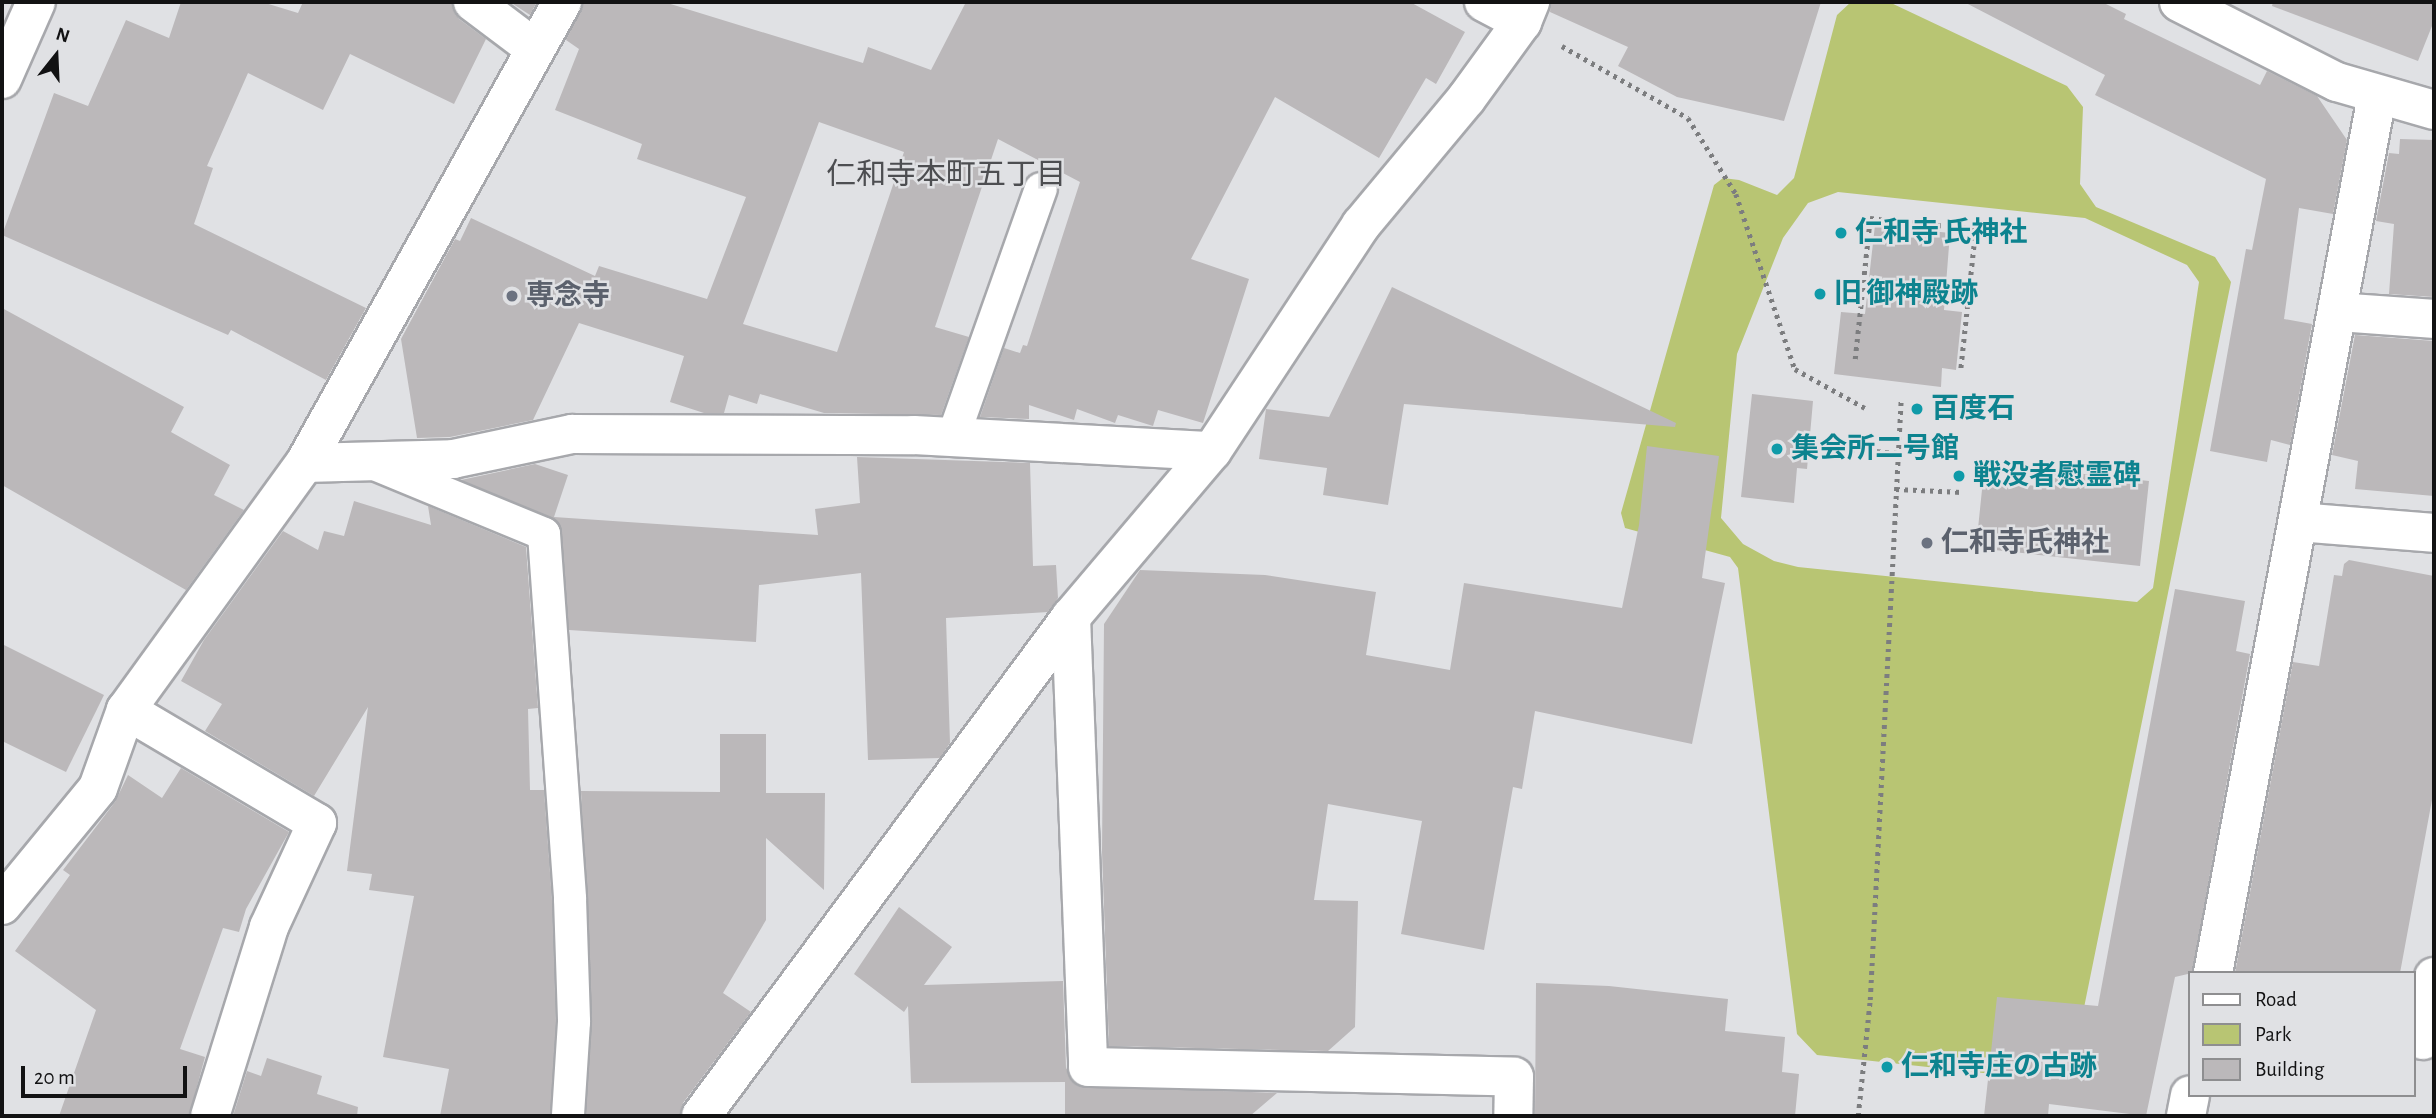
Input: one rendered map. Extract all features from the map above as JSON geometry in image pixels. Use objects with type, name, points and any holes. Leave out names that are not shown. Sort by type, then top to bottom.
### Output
[{"type":"street","points":[[2,79],[36,2]]},
{"type":"street","points":[[473,2],[534,48]]},
{"type":"street","points":[[2,905],[97,788],[126,710],[305,463],[562,2]]},
{"type":"street","points":[[701,1116],[1071,617],[1212,451],[1361,225],[1466,99],[1526,12],[1484,2]]},
{"type":"street","points":[[2179,2],[2232,14],[2337,82],[2377,96],[2432,104]]},
{"type":"street","points":[[2213,971],[2377,96]]},
{"type":"street","points":[[2337,312],[2434,319]]},
{"type":"street","points":[[305,463],[453,459],[572,434],[953,437],[1212,451]]},
{"type":"street","points":[[2298,522],[2434,533]]},
{"type":"street","points":[[1071,617],[1088,1067],[1514,1077],[1513,1116]]},
{"type":"street","points":[[126,710],[317,823],[268,927],[210,1116]]},
{"type":"street","points":[[2424,1040],[2434,977]]},
{"type":"street","points":[[2186,1116],[2190,1097]]},
{"type":"lane","points":[[953,437],[1041,189]]},
{"type":"lane","points":[[368,461],[544,534],[570,899],[574,1022],[568,1116]]},
{"type":"path","points":[[1526,12],[1688,118],[1737,194],[1795,369],[1865,408]]},
{"type":"path","points":[[1855,359],[1870,218],[1923,223],[1976,229],[1961,370]]},
{"type":"path","points":[[1858,1116],[1871,991],[1901,399]]},
{"type":"path","points":[[1826,447],[1898,453]]},
{"type":"path","points":[[1896,489],[1962,492]]},
{"type":"green space","name":"仁和寺氏神社","points":[[1851,2],[1889,2],[2067,86],[2083,107],[2080,184],[2096,207],[2215,257],[2231,282],[2072,1067],[2056,1081],[1817,1055],[1797,1034],[1738,568],[1730,557],[1625,528],[1621,513],[1714,185],[1723,178],[1739,180],[1777,195],[1794,178],[1837,15]],"holes":[[[1838,192],[2085,218],[2187,265],[2199,282],[2153,588],[2137,602],[1798,567],[1774,561],[1743,544],[1721,518],[1737,354],[1783,238],[1808,203]]]},
{"type":"building","points":[[181,2],[262,2],[298,13],[303,2],[452,2],[459,19],[486,39],[454,104],[350,54],[323,110],[248,73],[207,166],[213,168],[194,224],[366,308],[326,380],[231,330],[228,335],[2,235],[54,93],[88,106],[126,20],[169,38]]},
{"type":"building","points":[[510,2],[537,2],[530,15]]},
{"type":"building","points":[[584,2],[664,2],[863,63],[868,47],[931,70],[966,2],[1410,2],[1465,32],[1436,84],[1426,78],[1379,158],[1275,97],[1191,259],[1249,279],[1203,423],[1158,410],[1153,426],[1118,415],[1115,423],[1077,409],[1074,420],[1029,405],[1029,419],[980,417],[1004,348],[1020,353],[1023,345],[1027,346],[1080,182],[998,139],[935,327],[969,337],[941,415],[824,413],[760,394],[757,404],[729,395],[724,413],[704,413],[670,402],[684,356],[579,323],[533,420],[450,437],[417,438],[401,339],[455,239],[460,241],[471,218],[595,276],[599,266],[707,299],[746,197],[637,159],[642,144],[555,110],[579,49],[566,40]],"holes":[[[819,122],[904,152],[837,352],[743,324]]]},
{"type":"building","points":[[1551,2],[1821,2],[1784,121],[1677,97],[1618,66],[1628,47],[1550,12]]},
{"type":"building","points":[[1964,2],[2102,2],[2126,14],[2124,19],[2260,85],[2267,71],[2317,96],[2347,140],[2333,214],[2299,208],[2284,319],[2312,324],[2290,445],[2271,440],[2267,462],[2210,451],[2246,249],[2252,250],[2266,179],[2095,95],[2105,75]]},
{"type":"building","points":[[2273,2],[2434,2],[2434,21],[2418,61],[2272,6]]},
{"type":"building","points":[[2400,139],[2434,140],[2434,297],[2389,294],[2394,224],[2376,221],[2389,153],[2399,154]]},
{"type":"building","points":[[1875,225],[1950,233],[1944,310],[1962,312],[1956,370],[1942,368],[1941,387],[1834,374],[1841,312],[1865,314]]},
{"type":"building","points":[[1392,287],[1676,423],[1675,427],[1404,404],[1388,505],[1323,495],[1327,468],[1259,459],[1266,409],[1329,417]]},
{"type":"building","points":[[2,308],[184,407],[171,432],[230,465],[214,495],[244,510],[186,590],[2,485]]},
{"type":"building","points":[[2355,335],[2434,341],[2434,496],[2355,489],[2358,461],[2332,455]]},
{"type":"building","name":"集会所二号館","points":[[1752,394],[1813,401],[1807,469],[1797,468],[1794,503],[1741,497]]},
{"type":"building","points":[[1647,446],[1719,456],[1702,578],[1725,583],[1692,744],[1535,711],[1522,789],[1513,787],[1484,950],[1401,934],[1422,821],[1328,804],[1314,900],[1358,901],[1355,1027],[1328,1051],[1109,1046],[1102,852],[1104,624],[1140,570],[1265,575],[1376,592],[1366,655],[1450,670],[1464,583],[1622,608],[1639,525]]},
{"type":"building","points":[[857,457],[1030,463],[1033,566],[1056,565],[1058,598],[1048,612],[946,618],[950,743],[940,758],[868,760],[861,573],[759,585],[756,642],[569,630],[559,524],[461,480],[535,464],[568,475],[554,517],[818,535],[815,509],[860,503]]},
{"type":"building","points":[[2048,470],[2149,481],[2140,566],[1976,548],[1983,480],[2045,487]]},
{"type":"building","points":[[354,501],[431,525],[428,506],[526,547],[538,708],[528,709],[530,790],[544,790],[552,900],[556,1022],[550,1116],[440,1116],[449,1069],[383,1057],[414,896],[369,890],[372,874],[347,871],[368,707],[314,796],[205,731],[222,704],[181,681],[204,640],[283,531],[318,550],[324,531],[344,536]]},
{"type":"building","points":[[2349,560],[2434,576],[2434,789],[2400,971],[2235,971],[2293,662],[2319,666],[2334,575],[2342,576],[2344,564]]},
{"type":"building","points":[[2175,589],[2245,601],[2236,651],[2250,654],[2192,971],[2175,977],[2146,1116],[2049,1104],[2048,1116],[1984,1116],[1997,997],[2098,1006]]},
{"type":"building","points":[[2,644],[104,695],[66,772],[2,741]]},
{"type":"building","points":[[720,734],[766,734],[766,793],[825,793],[824,890],[766,838],[766,920],[723,993],[751,1012],[683,1103],[680,1116],[586,1116],[592,1022],[581,791],[720,792]]},
{"type":"building","points":[[181,768],[289,832],[246,909],[239,932],[223,928],[180,1049],[205,1057],[189,1116],[59,1116],[96,1010],[15,951],[70,875],[63,870],[115,802],[128,775],[162,798]]},
{"type":"building","points":[[899,907],[952,947],[924,985],[1063,981],[1066,1068],[1078,1086],[1277,1093],[1250,1116],[1065,1116],[1065,1082],[911,1083],[908,1006],[904,1012],[854,974]]},
{"type":"building","points":[[1536,983],[1609,986],[1728,999],[1725,1031],[1785,1037],[1782,1072],[1799,1074],[1795,1116],[1535,1116]]},
{"type":"building","points":[[267,1058],[322,1076],[317,1094],[358,1107],[357,1116],[233,1116],[247,1071],[261,1076]]},
{"type":"place","name":"仁和寺 氏神社","points":[[1841,233]]},
{"type":"place","name":"旧 御神殿跡","points":[[1820,294]]},
{"type":"place","name":"専念寺","points":[[512,296]]},
{"type":"place","name":"百度石","points":[[1917,409]]},
{"type":"place","name":"集会所二号館","points":[[1777,449]]},
{"type":"place","name":"戦没者慰霊碑","points":[[1959,476]]},
{"type":"place","name":"仁和寺氏神社","points":[[1927,543]]},
{"type":"place","name":"仁和寺庄の古跡","points":[[1887,1067]]},
{"type":"district","name":"仁和寺本町五丁目","points":[[946,175]]}]
